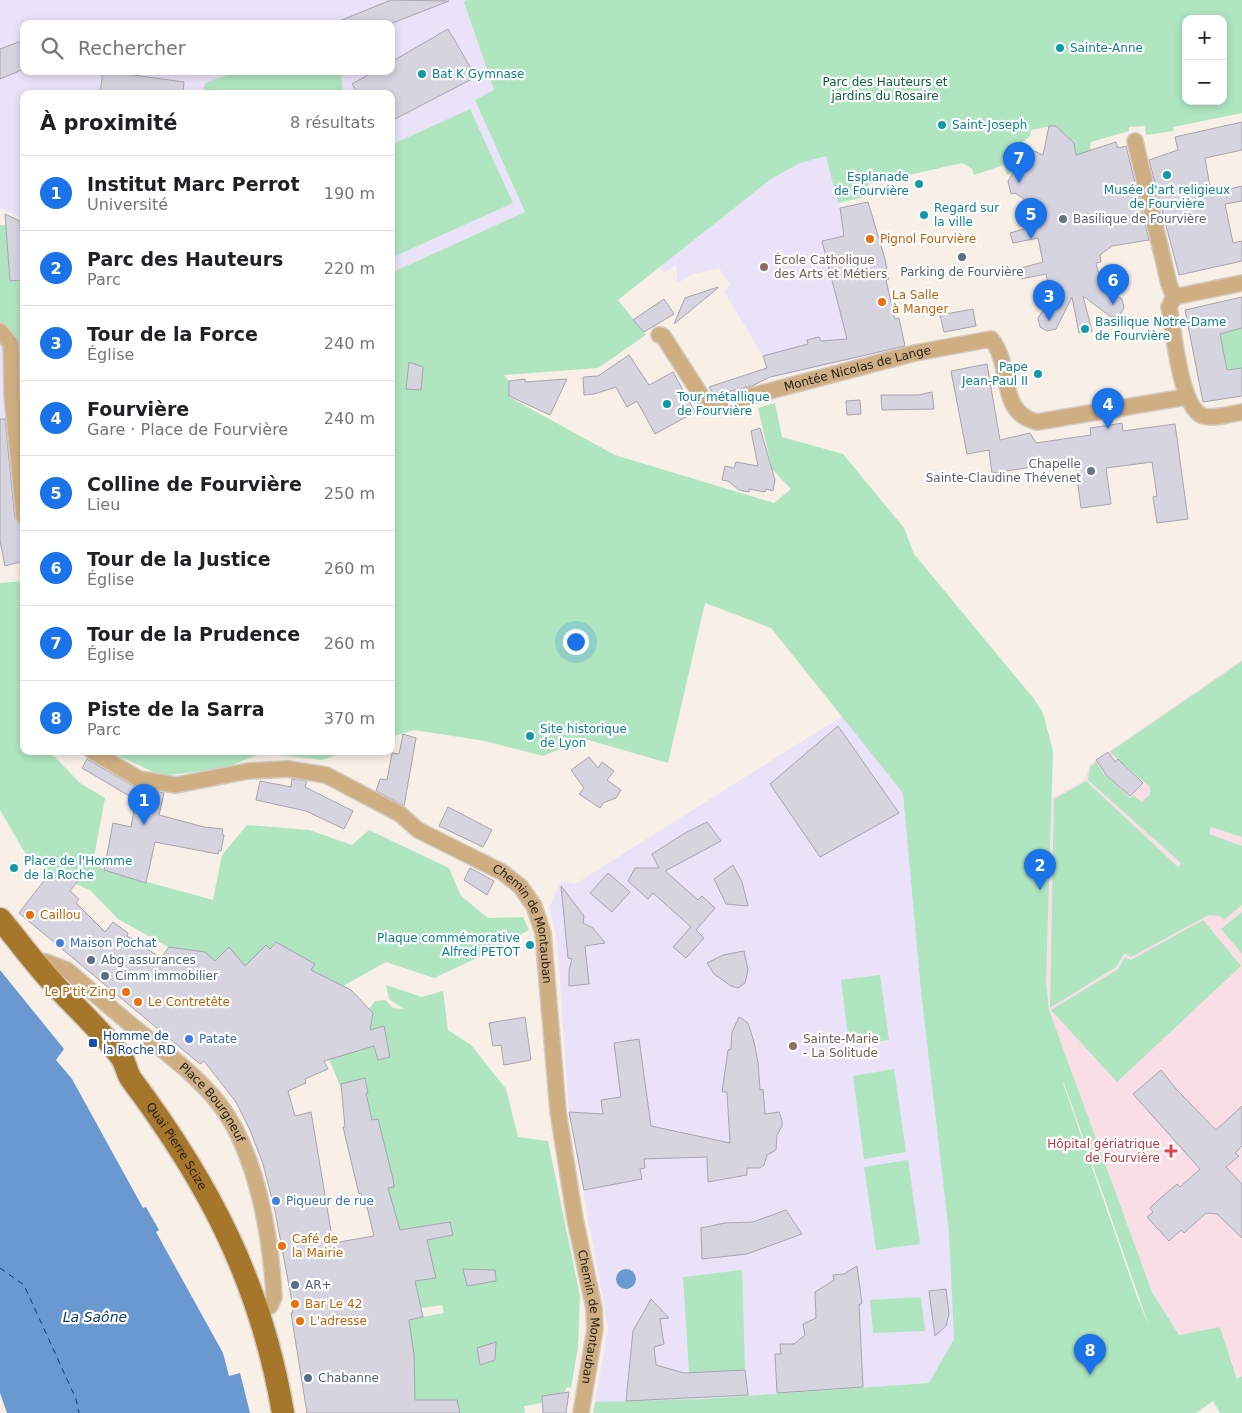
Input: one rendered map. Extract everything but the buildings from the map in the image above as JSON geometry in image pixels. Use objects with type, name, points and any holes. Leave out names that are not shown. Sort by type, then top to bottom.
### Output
[{"type":"main road","name":"Quai Pierre Scize","points":[[0,919],[35,962],[120,1057],[130,1077],[167,1127],[211,1200],[233,1244],[260,1313],[282,1413]]},
{"type":"street","points":[[1135,141],[1169,284],[1177,296]]},
{"type":"street","points":[[1242,283],[1177,296],[1169,307],[1186,397],[1195,412],[1205,417],[1242,412]]},
{"type":"street","points":[[0,331],[11,344],[12,396],[20,477]]},
{"type":"street","name":"Montée Nicolas de Lange","points":[[659,335],[663,336],[706,403],[716,405],[865,365],[975,341],[991,340],[1000,349],[1012,406],[1023,419],[1036,422],[1186,397]]},
{"type":"street","name":"Chemin de Montauban","points":[[99,755],[139,779],[176,785],[248,771],[288,769],[326,775],[400,814],[418,830],[502,872],[520,886],[529,897],[538,914],[543,933],[558,1111],[574,1209],[594,1308],[595,1329],[581,1413]]},
{"type":"street","name":"Place Bourgneuf","points":[[35,962],[46,962],[66,970],[170,1054],[197,1079],[220,1106],[239,1135],[250,1165],[264,1223],[274,1297],[270,1306],[260,1313]]},
{"type":"shaded area","points":[[0,0],[467,0],[464,2],[494,91],[475,100],[525,212],[395,271],[395,90],[343,90],[341,75],[395,75],[395,20],[20,20],[20,75],[227,75],[205,83],[204,90],[20,90],[20,217],[0,208]]},
{"type":"shaded area","name":"École Catholique des Arts et Métiers","points":[[826,155],[840,208],[846,249],[852,263],[875,354],[770,378],[763,356],[724,291],[730,284],[719,268],[693,274],[677,283],[675,265],[664,273],[659,266],[771,179],[800,163]]},
{"type":"shaded area","points":[[0,337],[3,342],[17,497],[20,509],[20,547],[0,551]]},
{"type":"shaded area","name":"Hôpital gériatrique de Fourvière","points":[[1242,660],[1242,1376],[1238,1379],[1220,1327],[1179,1335],[1152,1292],[1049,1010],[1046,982],[1052,798],[1086,779],[1089,765]]},
{"type":"shaded area","name":"Sainte-Marie - La Solitude","points":[[863,703],[948,768],[1085,1356],[929,1383],[703,1399],[595,1402],[608,1328],[569,1112],[557,938],[549,908],[561,881],[575,884]]},
{"type":"green space","name":"Parc des Hauteurs et jardins du Rosaire","points":[[467,0],[1242,0],[1242,113],[1173,127],[1174,131],[1146,135],[1145,126],[1129,127],[1129,131],[1091,142],[1090,146],[1093,156],[1073,160],[1051,126],[1032,130],[1030,132],[1031,135],[1020,145],[1019,158],[1015,170],[1007,175],[1004,165],[974,175],[972,169],[962,163],[869,184],[863,194],[864,197],[838,203],[826,156],[800,163],[771,179],[618,300],[646,335],[598,368],[504,375],[509,381],[509,397],[615,455],[774,503],[791,489],[772,469],[758,408],[775,403],[782,437],[843,454],[904,528],[914,554],[1034,699],[1043,713],[1053,751],[1046,982],[1049,1010],[1152,1292],[1179,1335],[1220,1327],[1237,1379],[1242,1376],[1242,1413],[1220,1413],[1213,1401],[1196,1413],[593,1413],[595,1402],[703,1399],[929,1383],[954,1339],[949,1233],[921,991],[903,793],[771,628],[705,603],[668,763],[585,739],[543,756],[485,741],[414,730],[395,736],[395,271],[525,212],[475,100],[494,90],[464,2]],"holes":[[[1063,1083],[1064,1083],[1149,1326],[1137,1297]]]},
{"type":"green space","points":[[227,75],[341,75],[343,90],[204,90],[205,83]]},
{"type":"green space","points":[[470,109],[513,203],[395,256],[395,143]]},
{"type":"green space","points":[[0,225],[6,225],[10,281],[20,280],[20,410],[14,338],[0,321]]},
{"type":"green space","points":[[1242,328],[1242,368],[1227,370],[1220,332]]},
{"type":"green space","points":[[20,581],[20,755],[53,755],[80,783],[105,798],[93,862],[104,870],[213,900],[222,855],[247,825],[309,830],[352,845],[369,830],[449,868],[461,896],[488,918],[523,917],[529,930],[479,957],[434,978],[386,962],[343,986],[215,961],[170,948],[118,919],[90,890],[50,873],[25,853],[0,810],[0,583]]},
{"type":"green space","points":[[1242,661],[1242,837],[1211,827],[1209,834],[1242,846],[1242,905],[1224,920],[1220,916],[1209,915],[1131,957],[1125,953],[1116,967],[1050,1008],[1054,799],[1086,781],[1178,867],[1181,863],[1088,780],[1090,767],[1096,762],[1103,773],[1130,798],[1133,795],[1142,802],[1150,794],[1150,787],[1110,752]]},
{"type":"green space","points":[[117,755],[257,755],[225,768],[162,776]]},
{"type":"green space","points":[[279,755],[336,755],[322,760]]},
{"type":"green space","points":[[1242,912],[1242,954],[1221,929]]},
{"type":"green space","points":[[1203,920],[1241,966],[1117,1082],[1051,1010],[1118,969],[1125,957],[1131,960]]},
{"type":"green space","points":[[880,975],[889,1040],[849,1045],[841,980]]},
{"type":"green space","points":[[386,985],[422,997],[443,991],[448,1030],[471,1045],[506,1089],[518,1137],[548,1141],[580,1296],[578,1347],[571,1388],[567,1387],[564,1393],[542,1396],[542,1403],[524,1406],[525,1413],[419,1413],[410,1400],[408,1325],[411,1319],[444,1313],[442,1305],[421,1308],[406,1239],[400,1231],[329,1059],[361,1035],[369,1009],[375,1001],[385,1000],[393,1008],[404,1009],[389,999]],"holes":[[[450,1222],[453,1235],[428,1240],[424,1226]]]},
{"type":"green space","points":[[894,1069],[906,1152],[864,1159],[853,1076]]},
{"type":"green space","points":[[908,1160],[920,1244],[876,1250],[864,1167]]},
{"type":"green space","points":[[742,1270],[745,1370],[689,1373],[683,1277]]},
{"type":"green space","points":[[921,1297],[925,1331],[873,1333],[870,1300]]},
{"type":"water","name":"La Saône","points":[[0,970],[64,1049],[56,1060],[72,1079],[143,1208],[146,1207],[159,1230],[156,1232],[223,1353],[229,1376],[240,1373],[250,1413],[7,1413],[0,1393]]},
{"type":"water","points":[[626,1269],[633,1272],[636,1279],[633,1286],[626,1289],[619,1286],[616,1279],[619,1272]]},
{"type":"ferry route","points":[[0,1268],[24,1285],[76,1399],[79,1413]]},
{"type":"place","name":"Sainte-Anne","points":[[1060,48]]},
{"type":"place","name":"Bat K Gymnase","points":[[422,74]]},
{"type":"place","name":"Saint-Joseph","points":[[942,125]]},
{"type":"place","name":"Musée d'art religieux de Fourvière","points":[[1167,175]]},
{"type":"place","name":"Tour de la Prudence","points":[[1019,183]]},
{"type":"place","name":"Esplanade de Fourvière","points":[[919,184]]},
{"type":"place","name":"Regard sur la ville","points":[[924,215]]},
{"type":"place","name":"Basilique de Fourvière","points":[[1063,219]]},
{"type":"place","name":"Pignol Fourvière","points":[[870,239]]},
{"type":"place","name":"Colline de Fourvière","points":[[1031,239]]},
{"type":"place","name":"Parking de Fourvière","points":[[962,257]]},
{"type":"place","name":"École Catholique des Arts et Métiers","points":[[764,267]]},
{"type":"place","name":"La Salle à Manger","points":[[882,302]]},
{"type":"place","name":"Tour de la Justice","points":[[1113,305]]},
{"type":"place","name":"Tour de la Force","points":[[1049,321]]},
{"type":"place","name":"Basilique Notre-Dame de Fourvière","points":[[1085,329]]},
{"type":"place","name":"Pape Jean-Paul II","points":[[1038,374]]},
{"type":"place","name":"Tour métallique de Fourvière","points":[[667,404]]},
{"type":"place","name":"Fourvière","points":[[1108,429]]},
{"type":"place","name":"Chapelle Sainte-Claudine Thévenet","points":[[1091,471]]},
{"type":"place","name":"Site historique de Lyon","points":[[530,736]]},
{"type":"place","name":"Institut Marc Perrot","points":[[144,825]]},
{"type":"place","name":"Place de l'Homme de la Roche","points":[[14,868]]},
{"type":"place","name":"Parc des Hauteurs","points":[[1040,890]]},
{"type":"place","name":"Caillou","points":[[30,915]]},
{"type":"place","name":"Maison Pochat","points":[[60,943]]},
{"type":"place","name":"Plaque commémorative Alfred PETOT","points":[[530,945]]},
{"type":"place","name":"Abg assurances","points":[[91,960]]},
{"type":"place","name":"Cimm immobilier","points":[[105,976]]},
{"type":"place","name":"Le P'tit Zing","points":[[126,992]]},
{"type":"place","name":"Le Contretête","points":[[138,1002]]},
{"type":"place","name":"Patate","points":[[189,1039]]},
{"type":"place","name":"Homme de la Roche RD","points":[[93,1043]]},
{"type":"place","name":"Sainte-Marie - La Solitude","points":[[793,1046]]},
{"type":"place","name":"Hôpital gériatrique de Fourvière","points":[[1171,1151]]},
{"type":"place","name":"Piqueur de rue","points":[[276,1201]]},
{"type":"place","name":"Café de la Mairie","points":[[282,1246]]},
{"type":"place","name":"AR+","points":[[295,1285]]},
{"type":"place","name":"Bar Le 42","points":[[295,1304]]},
{"type":"place","name":"L'adresse","points":[[300,1321]]},
{"type":"place","name":"Piste de la Sarra","points":[[1090,1375]]},
{"type":"place","name":"Chabanne","points":[[308,1378]]}]
